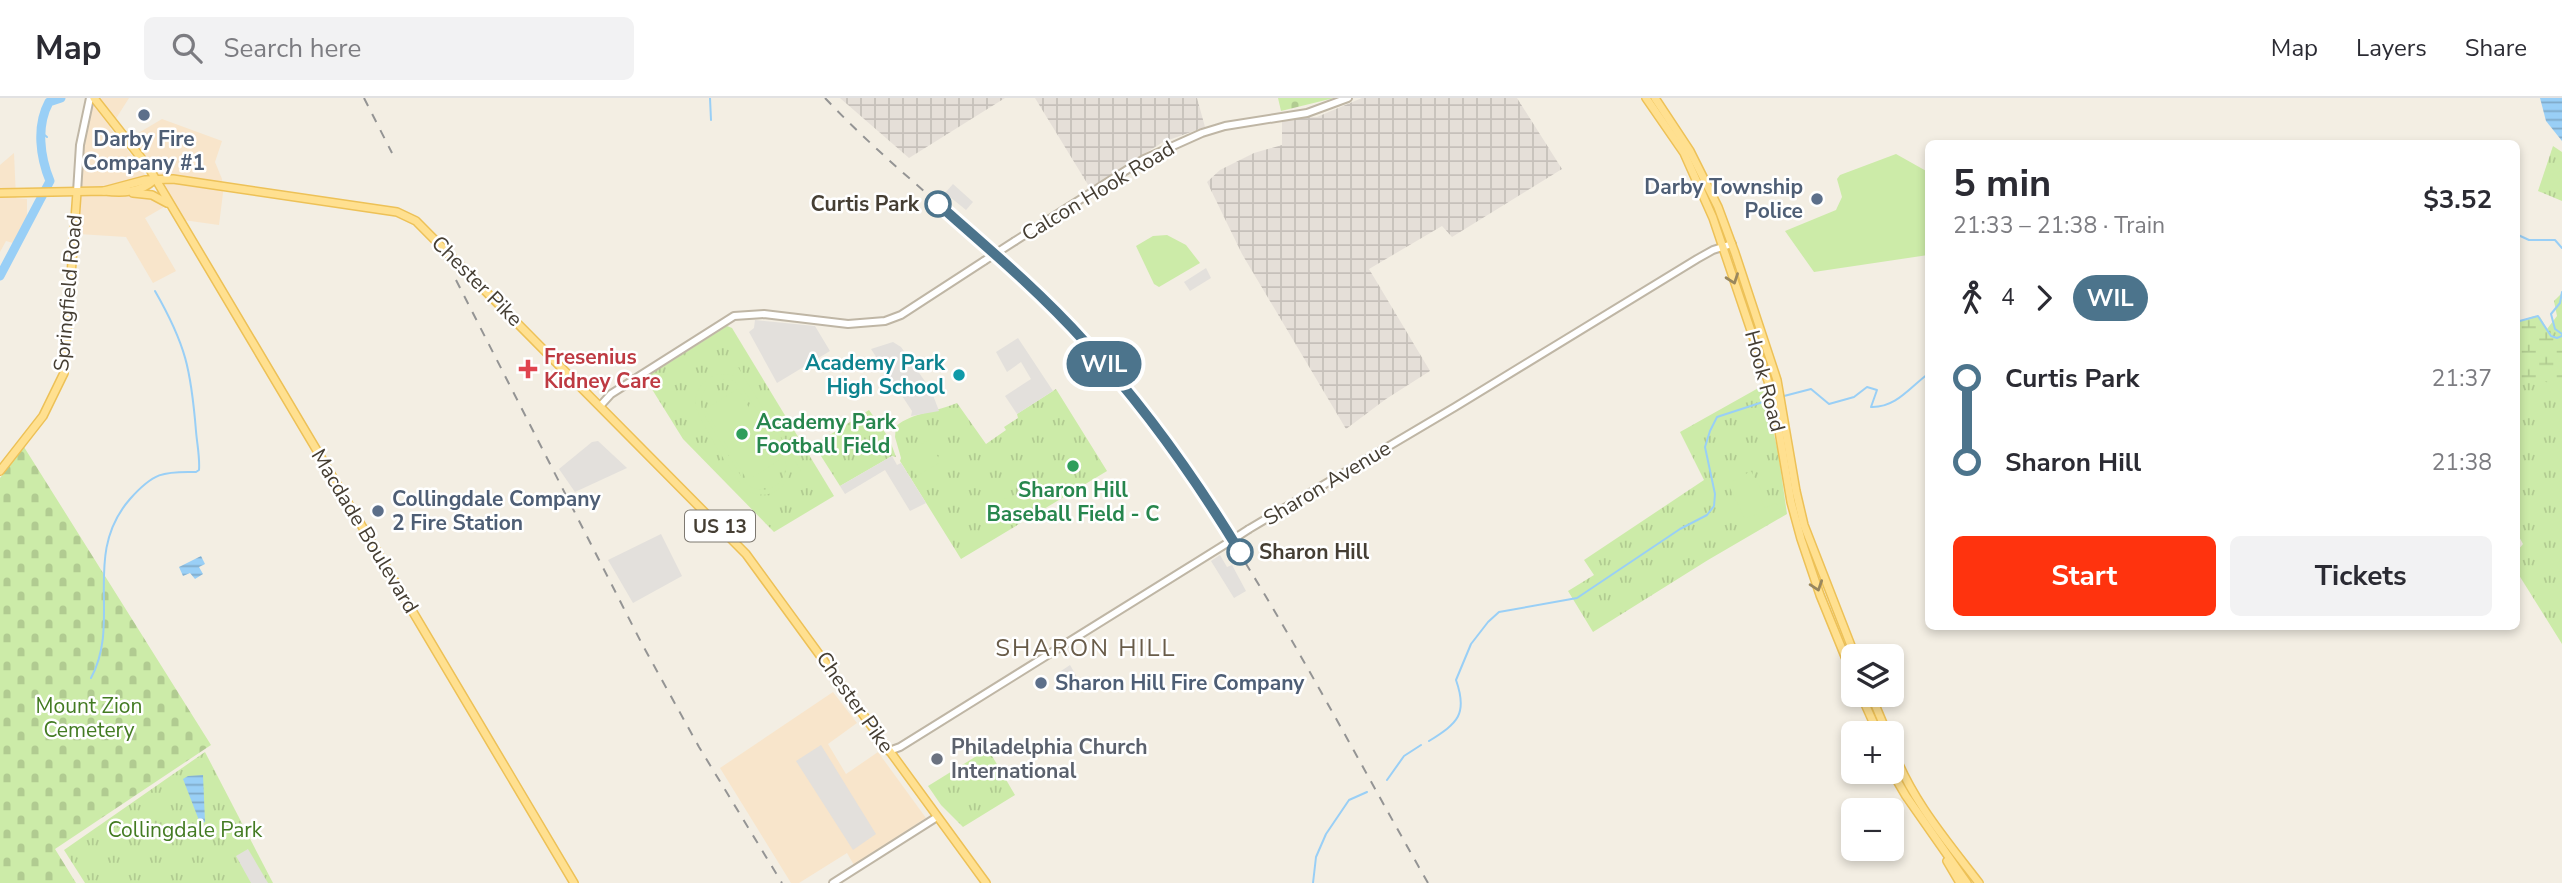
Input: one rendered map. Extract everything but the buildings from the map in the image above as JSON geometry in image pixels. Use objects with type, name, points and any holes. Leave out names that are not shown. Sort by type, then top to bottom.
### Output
[{"type":"main road","points":[[92,98],[149,168],[155,180]]},
{"type":"main road","name":"Hook Road","points":[[1646,98],[1676,140],[1705,196],[1777,398],[1801,512],[1850,644]]},
{"type":"main road","name":"Hook Road","points":[[1655,98],[1690,151],[1718,207],[1769,353],[1795,520],[1820,595],[1841,647]]},
{"type":"main road","name":"Chester Pike","points":[[155,180],[177,179],[397,212],[409,216],[424,227],[746,554],[986,883]]},
{"type":"main road","name":"US 13","points":[[104,191],[145,180],[155,180]]},
{"type":"main road","name":"US 13","points":[[0,193],[125,193],[149,186],[155,180]]},
{"type":"main road","name":"Macdade Boulevard","points":[[155,180],[574,883]]},
{"type":"main road","name":"Springfield Road","points":[[0,471],[43,416],[64,373],[77,192]]},
{"type":"main road","points":[[125,193],[149,194],[169,204]]},
{"type":"main road","points":[[1904,775],[1929,816],[1979,883]]},
{"type":"main road","points":[[1899,784],[1967,883]]},
{"type":"main road","points":[[1942,848],[1960,883]]},
{"type":"street","name":"Springfield Road","points":[[77,192],[79,151],[92,98]]},
{"type":"street","name":"Calcon Hook Road","points":[[601,405],[611,394],[734,316],[764,314],[848,324],[885,321],[901,315],[1144,159],[1166,148],[1225,126],[1307,113],[1348,98]]},
{"type":"street","name":"Sharon Avenue","points":[[889,751],[944,720],[1249,529],[1443,415],[1697,260],[1732,244]]},
{"type":"street","points":[[833,883],[937,817]]},
{"type":"shaded area","points":[[102,98],[129,98],[110,128],[143,170],[153,198],[164,207],[145,218],[176,271],[153,283],[126,237],[78,234],[83,146],[90,108]]},
{"type":"shaded area","points":[[840,98],[1005,98],[909,158]]},
{"type":"shaded area","points":[[1035,98],[1197,98],[1205,127],[1163,142],[1090,188]]},
{"type":"shaded area","points":[[1362,98],[1517,98],[1562,169],[1452,237],[1442,226],[1369,269],[1430,371],[1346,429],[1242,254],[1207,182],[1220,170],[1254,153],[1282,145],[1282,118],[1317,117]]},
{"type":"shaded area","points":[[162,119],[222,141],[215,162],[222,179],[223,193],[219,225],[183,220],[151,162],[130,138]]},
{"type":"shaded area","points":[[14,153],[16,198],[27,199],[27,218],[13,243],[6,241],[0,252],[0,165]]},
{"type":"shaded area","points":[[953,184],[973,202],[966,210],[945,193]]},
{"type":"shaded area","points":[[1206,268],[1211,278],[1190,291],[1184,282]]},
{"type":"shaded area","points":[[755,320],[815,326],[830,351],[777,383],[749,332],[754,328]]},
{"type":"shaded area","points":[[1018,338],[1053,391],[1017,414],[1005,396],[1031,379],[1021,362],[1007,372],[996,352]]},
{"type":"shaded area","points":[[893,342],[901,347],[931,390],[939,411],[911,416],[912,411],[871,349]]},
{"type":"shaded area","points":[[598,441],[627,468],[575,492],[559,469],[592,442]]},
{"type":"shaded area","points":[[892,456],[897,465],[901,463],[926,503],[910,511],[885,470],[845,494],[840,486]]},
{"type":"shaded area","points":[[661,534],[682,576],[633,603],[608,560]]},
{"type":"shaded area","points":[[1220,555],[1227,567],[1232,565],[1246,591],[1234,598],[1211,561]]},
{"type":"shaded area","points":[[1070,665],[1081,684],[1065,692],[1055,675]]},
{"type":"shaded area","points":[[833,692],[857,723],[828,744],[846,774],[878,752],[926,818],[854,865],[847,853],[799,883],[791,883],[720,768]]},
{"type":"shaded area","points":[[821,745],[876,834],[853,850],[796,761]]},
{"type":"shaded area","points":[[248,849],[268,883],[251,883],[236,856]]},
{"type":"green space","points":[[1278,98],[1334,98],[1281,111]]},
{"type":"green space","points":[[2553,146],[2562,152],[2562,201],[2538,191]]},
{"type":"green space","points":[[1896,154],[1925,170],[1925,255],[1814,272],[1785,231],[1836,210],[1842,197],[1837,179],[1840,175]]},
{"type":"green space","points":[[1167,235],[1186,245],[1200,263],[1159,287],[1154,284],[1136,246],[1153,236]]},
{"type":"green space","points":[[2562,293],[2562,644],[2520,577],[2520,548],[2523,544],[2520,538],[2520,334],[2560,347],[2547,329],[2557,316],[2554,301]]},
{"type":"green space","points":[[2534,316],[2540,317],[2551,336],[2562,336],[2562,385],[2520,378],[2520,321]]},
{"type":"green space","points":[[727,326],[732,328],[834,496],[774,532],[683,439],[645,378]]},
{"type":"green space","points":[[738,367],[801,471],[794,474],[791,470],[785,483],[774,492],[760,495],[741,484],[726,463],[698,412],[696,402],[700,387],[718,374],[734,376],[732,370]],"holes":[[[723,379],[733,381],[743,389],[784,458],[784,477],[776,486],[768,489],[761,490],[744,481],[701,407],[704,391],[711,383]]]},
{"type":"green space","points":[[1762,386],[1778,451],[1787,514],[1593,632],[1568,591],[1594,575],[1584,560],[1704,480],[1680,432]]},
{"type":"green space","name":"Academy Park Football Field","points":[[738,389],[780,460],[747,480],[705,409]]},
{"type":"green space","points":[[1056,389],[1107,471],[961,559],[900,461],[895,437],[896,426],[910,418],[957,403],[986,444],[1006,430],[1004,427],[1018,418],[1017,414]]},
{"type":"green space","points":[[869,410],[889,438],[896,457],[892,456],[840,486],[814,445]]},
{"type":"green space","points":[[928,440],[941,462],[917,476],[904,455]]},
{"type":"green space","name":"Mount Zion Cemetery","points":[[24,447],[211,745],[55,849],[76,883],[0,883],[0,478]]},
{"type":"green space","name":"Sharon Hill Baseball Field - C","points":[[1075,453],[1082,464],[1085,464],[1084,470],[1080,469],[1070,476],[1064,471],[1062,462]]},
{"type":"green space","points":[[1751,471],[1764,495],[1760,497],[1765,508],[1776,503],[1783,514],[1763,526],[1757,514],[1745,519],[1728,484]]},
{"type":"green space","points":[[1006,498],[1014,510],[1020,513],[1017,519],[1012,518],[1001,524],[996,518],[996,505]]},
{"type":"green space","points":[[988,749],[1015,795],[963,827],[941,805],[928,786]]},
{"type":"green space","name":"Collingdale Park","points":[[205,752],[273,883],[85,883],[64,850]]},
{"type":"water","points":[[2540,98],[2562,98],[2562,141],[2546,121]]},
{"type":"water","points":[[201,556],[205,564],[199,567],[203,574],[195,579],[190,573],[183,576],[179,567]]},
{"type":"water","points":[[203,775],[205,822],[200,823],[183,779]]},
{"type":"waterway","points":[[0,276],[50,181],[42,152],[42,121],[49,102],[61,98]]},
{"type":"waterway","points":[[710,98],[711,120]]},
{"type":"waterway","points":[[41,132],[47,137]]},
{"type":"waterway","points":[[2520,236],[2529,240],[2555,240],[2562,248]]},
{"type":"waterway","points":[[91,678],[100,656],[104,565],[116,520],[130,499],[152,479],[167,473],[199,470],[189,374],[174,327],[155,291]]},
{"type":"waterway","points":[[2562,292],[2560,303],[2551,314],[2555,329],[2562,334]]},
{"type":"waterway","points":[[2520,321],[2538,316],[2551,336],[2562,336]]},
{"type":"waterway","points":[[1784,396],[1811,389],[1829,404],[1854,397],[1867,387],[1877,390],[1871,407],[1880,406],[1902,396],[1925,377]]},
{"type":"waterway","points":[[1429,741],[1447,729],[1458,716],[1461,701],[1456,680],[1471,644],[1488,622],[1499,612],[1577,598],[1680,529],[1707,515],[1714,506],[1715,494],[1705,447],[1717,417],[1772,399]]},
{"type":"waterway","points":[[1387,780],[1404,756],[1421,745]]},
{"type":"waterway","points":[[1313,883],[1316,857],[1326,834],[1349,800],[1367,792]]},
{"type":"railway","points":[[364,98],[392,153]]},
{"type":"railway","points":[[825,98],[889,160],[1056,311],[1138,406],[1185,470],[1271,604],[1428,883]]},
{"type":"railway","points":[[456,280],[642,644],[699,747],[782,883]]},
{"type":"train","name":"WIL","points":[[938,204],[1006,263],[1085,342],[1178,457],[1240,552]]},
{"type":"place","name":"Darby Fire Company #1","points":[[144,115]]},
{"type":"place","name":"Darby Township Police","points":[[1817,199]]},
{"type":"place","name":"Curtis Park","points":[[938,204]]},
{"type":"place","name":"Fresenius Kidney Care","points":[[528,369]]},
{"type":"place","name":"Academy Park High School","points":[[959,375]]},
{"type":"place","name":"Academy Park Football Field","points":[[742,434]]},
{"type":"place","name":"Sharon Hill Baseball Field - C","points":[[1073,466]]},
{"type":"place","name":"Collingdale Company 2 Fire Station","points":[[378,511]]},
{"type":"place","name":"Sharon Hill","points":[[1240,552]]},
{"type":"place","name":"Sharon Hill Fire Company","points":[[1041,683]]},
{"type":"place","name":"Philadelphia Church International","points":[[937,759]]},
{"type":"district","name":"SHARON HILL","points":[[1086,648]]}]
